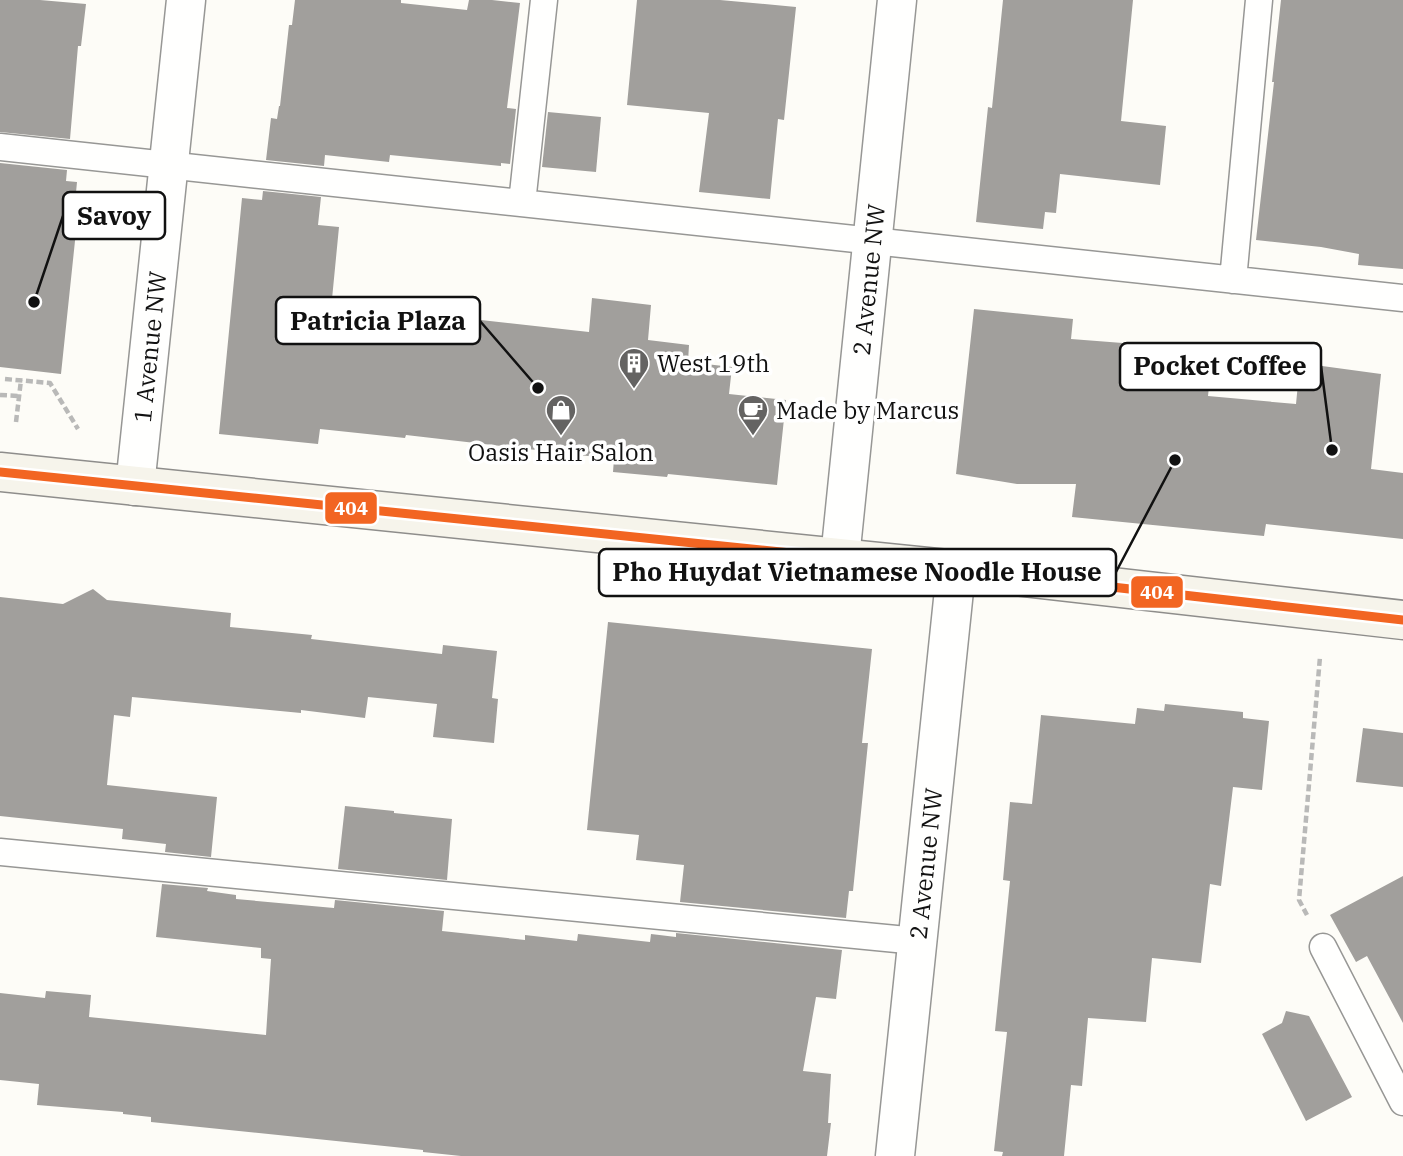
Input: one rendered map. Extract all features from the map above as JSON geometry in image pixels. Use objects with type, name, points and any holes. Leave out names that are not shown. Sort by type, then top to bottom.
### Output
[{"type":"street","name":"1 Avenue NW","points":[[135,486],[186,0]]},
{"type":"street","name":"2 Avenue NW","points":[[841,558],[897,0]]},
{"type":"street","points":[[0,472],[841,558],[1403,620]]},
{"type":"street","name":"2 Avenue NW","points":[[895,1156],[956,571]]},
{"type":"lane","points":[[522,204],[544,0]]},
{"type":"lane","points":[[1233,280],[1259,0]]},
{"type":"lane","points":[[0,148],[1403,298]]},
{"type":"lane","points":[[0,852],[918,941]]},
{"type":"lane","points":[[1323,947],[1403,1102]]},
{"type":"path","points":[[5,379],[50,383],[78,429]]},
{"type":"path","points":[[16,422],[21,380]]},
{"type":"path","points":[[0,394],[19,396]]},
{"type":"path","points":[[1320,657],[1299,900],[1323,947]]},
{"type":"building","points":[[0,0],[86,4],[81,46],[78,46],[70,139],[0,132]]},
{"type":"building","points":[[295,0],[401,0],[401,3],[467,10],[469,0],[520,3],[507,108],[516,109],[510,164],[501,163],[501,166],[390,155],[389,162],[325,155],[324,166],[266,160],[271,118],[277,119],[280,106],[289,25],[292,25]]},
{"type":"building","points":[[637,0],[720,0],[796,7],[784,120],[778,119],[770,199],[699,192],[709,113],[627,105]]},
{"type":"building","points":[[1003,0],[1133,0],[1121,121],[1166,126],[1160,185],[1060,174],[1056,213],[1045,212],[1043,229],[976,222],[988,107],[992,108]]},
{"type":"building","points":[[1281,0],[1403,0],[1403,269],[1358,265],[1359,254],[1256,240]]},
{"type":"building","points":[[548,112],[601,117],[596,172],[542,167]]},
{"type":"building","points":[[0,163],[67,170],[66,181],[77,182],[75,203],[79,203],[61,374],[0,367]]},
{"type":"building","points":[[263,191],[321,197],[318,225],[339,227],[332,299],[418,308],[418,313],[589,332],[592,298],[651,305],[648,340],[689,345],[688,362],[732,367],[729,394],[786,400],[777,485],[668,474],[667,477],[613,472],[614,459],[406,435],[405,438],[320,429],[318,444],[219,434],[242,198],[262,200]]},
{"type":"building","points":[[974,309],[1073,319],[1071,339],[1213,350],[1208,396],[1296,404],[1300,363],[1381,374],[1371,469],[1403,473],[1403,539],[1266,524],[1264,536],[1072,517],[1076,484],[1017,484],[956,474]]},
{"type":"building","points":[[93,589],[107,600],[231,613],[230,627],[312,635],[311,639],[442,654],[443,645],[497,651],[492,698],[498,699],[494,743],[433,737],[437,704],[368,697],[365,718],[301,710],[301,713],[132,697],[130,717],[114,715],[107,785],[217,797],[211,857],[165,852],[166,844],[122,839],[123,829],[0,816],[0,597],[63,604]]},
{"type":"building","points":[[608,622],[872,649],[862,743],[868,743],[853,891],[849,891],[846,918],[680,902],[684,865],[636,860],[639,835],[587,830]]},
{"type":"building","points":[[1165,704],[1243,712],[1243,718],[1269,721],[1262,790],[1233,787],[1221,886],[1210,884],[1201,963],[1152,958],[1146,1022],[1088,1018],[1082,1086],[1071,1085],[1064,1156],[1002,1156],[1003,1152],[994,1151],[1007,1032],[995,1031],[1010,881],[1003,880],[1010,802],[1032,804],[1041,715],[1135,724],[1137,708],[1164,711]]},
{"type":"building","points":[[1363,728],[1403,733],[1403,787],[1356,782]]},
{"type":"building","points":[[345,806],[452,819],[447,880],[338,869]]},
{"type":"building","points":[[1403,876],[1403,1023],[1367,956],[1356,962],[1330,915]]},
{"type":"building","points":[[162,884],[208,888],[207,891],[236,895],[236,899],[334,908],[335,900],[444,911],[442,931],[525,940],[525,935],[577,941],[578,934],[650,942],[651,934],[676,937],[676,933],[842,950],[836,999],[816,997],[803,1071],[831,1074],[828,1123],[831,1123],[827,1156],[461,1156],[151,1122],[151,1117],[123,1112],[37,1105],[39,1084],[0,1080],[0,993],[45,998],[46,991],[91,995],[89,1017],[266,1035],[271,959],[261,958],[261,948],[156,937]]},
{"type":"building","points":[[1286,1011],[1309,1016],[1352,1097],[1306,1121],[1262,1034],[1282,1023]]},
{"type":"transit line","name":"404","points":[[0,472],[1006,575],[1403,620]]},
{"type":"place","name":"Savoy","points":[[34,302]]},
{"type":"place","name":"Patricia Plaza","points":[[538,388]]},
{"type":"place","name":"West 19th","points":[[634,390]]},
{"type":"place","name":"Oasis Hair Salon","points":[[561,437]]},
{"type":"place","name":"Made by Marcus","points":[[753,437]]},
{"type":"place","name":"Pocket Coffee","points":[[1332,450]]},
{"type":"place","name":"Pho Huydat Vietnamese Noodle House","points":[[1175,460]]}]
